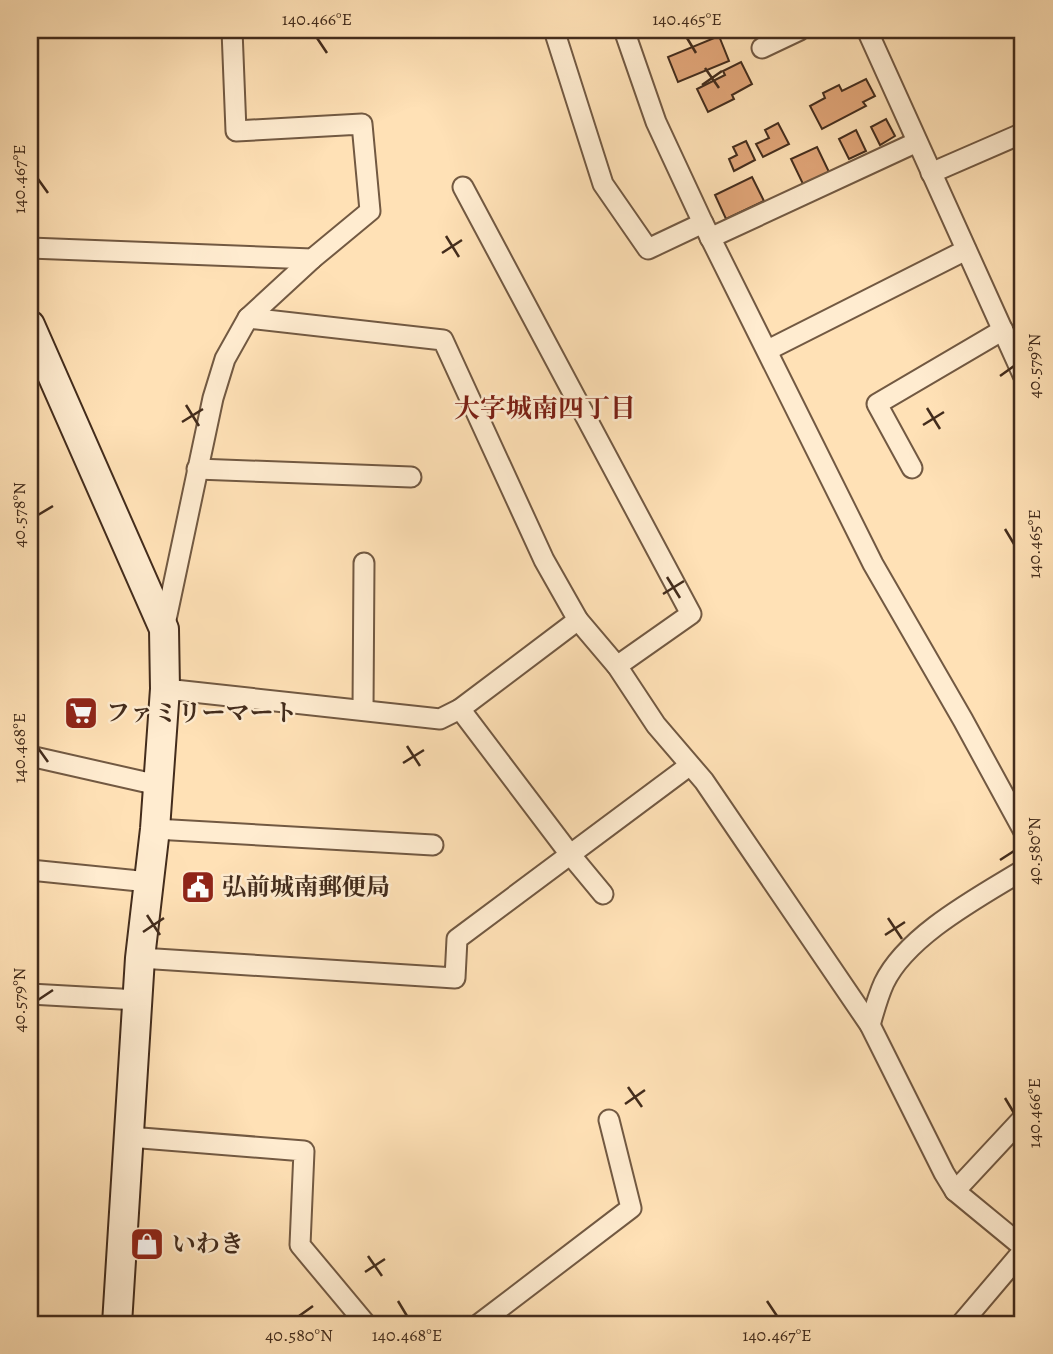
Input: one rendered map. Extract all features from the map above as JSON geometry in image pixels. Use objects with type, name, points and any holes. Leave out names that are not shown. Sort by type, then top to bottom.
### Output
[{"type":"street","points":[[117,1324],[140,958],[155,829],[165,689],[164,629],[213,398],[225,359],[248,318],[312,258],[370,211],[362,124],[236,131],[232,30]]},
{"type":"street","points":[[554,30],[603,184],[648,249],[707,230],[917,142]]},
{"type":"street","points":[[624,30],[656,122],[873,564],[1023,830]]},
{"type":"street","points":[[762,48],[800,30]]},
{"type":"street","points":[[867,30],[1023,375]]},
{"type":"street","points":[[932,173],[1023,133]]},
{"type":"street","points":[[463,187],[691,614],[617,666]]},
{"type":"street","points":[[30,248],[312,258]]},
{"type":"street","points":[[768,351],[966,250]]},
{"type":"street","points":[[248,318],[443,340],[544,560],[578,620],[617,666],[656,724],[704,781],[870,1025],[955,1191],[1023,1249],[961,1324]]},
{"type":"street","points":[[30,325],[164,629]]},
{"type":"street","points":[[912,468],[877,404],[1003,330]]},
{"type":"street","points":[[197,469],[411,477]]},
{"type":"street","points":[[363,709],[364,564]]},
{"type":"street","points":[[165,689],[440,719],[460,709],[578,620]]},
{"type":"street","points":[[460,709],[603,894]]},
{"type":"street","points":[[30,756],[158,786]]},
{"type":"street","points":[[140,958],[455,978],[457,939],[689,766]]},
{"type":"street","points":[[155,829],[433,845]]},
{"type":"street","points":[[30,870],[149,882]]},
{"type":"street","points":[[870,1025],[885,981],[909,950],[950,914],[1023,870]]},
{"type":"street","points":[[30,994],[138,1000]]},
{"type":"street","points":[[955,1191],[1023,1118]]},
{"type":"street","points":[[480,1324],[631,1208],[609,1120]]},
{"type":"street","points":[[129,1137],[304,1151],[300,1245],[366,1324]]},
{"type":"building","points":[[719,36],[729,61],[678,82],[668,57]]},
{"type":"building","points":[[741,62],[752,84],[732,95],[734,99],[708,112],[697,89],[725,75],[723,71]]},
{"type":"building","points":[[866,79],[875,96],[863,102],[866,106],[822,129],[810,106],[825,98],[823,93],[839,85],[842,91]]},
{"type":"building","points":[[886,119],[895,136],[880,145],[871,127]]},
{"type":"building","points":[[778,123],[789,144],[763,157],[756,144],[769,138],[765,130]]},
{"type":"building","points":[[856,130],[866,151],[849,159],[839,139]]},
{"type":"building","points":[[746,141],[755,160],[734,171],[729,159],[737,155],[733,147]]},
{"type":"building","points":[[817,147],[829,172],[803,184],[791,159]]},
{"type":"building","points":[[752,177],[764,201],[726,219],[715,195]]},
{"type":"place","name":"ファミリーマート","points":[[81,713]]},
{"type":"place","name":"弘前城南郵便局","points":[[198,887]]},
{"type":"place","name":"いわき","points":[[147,1244]]},
{"type":"district","name":"大字城南四丁目","points":[[545,408]]}]
